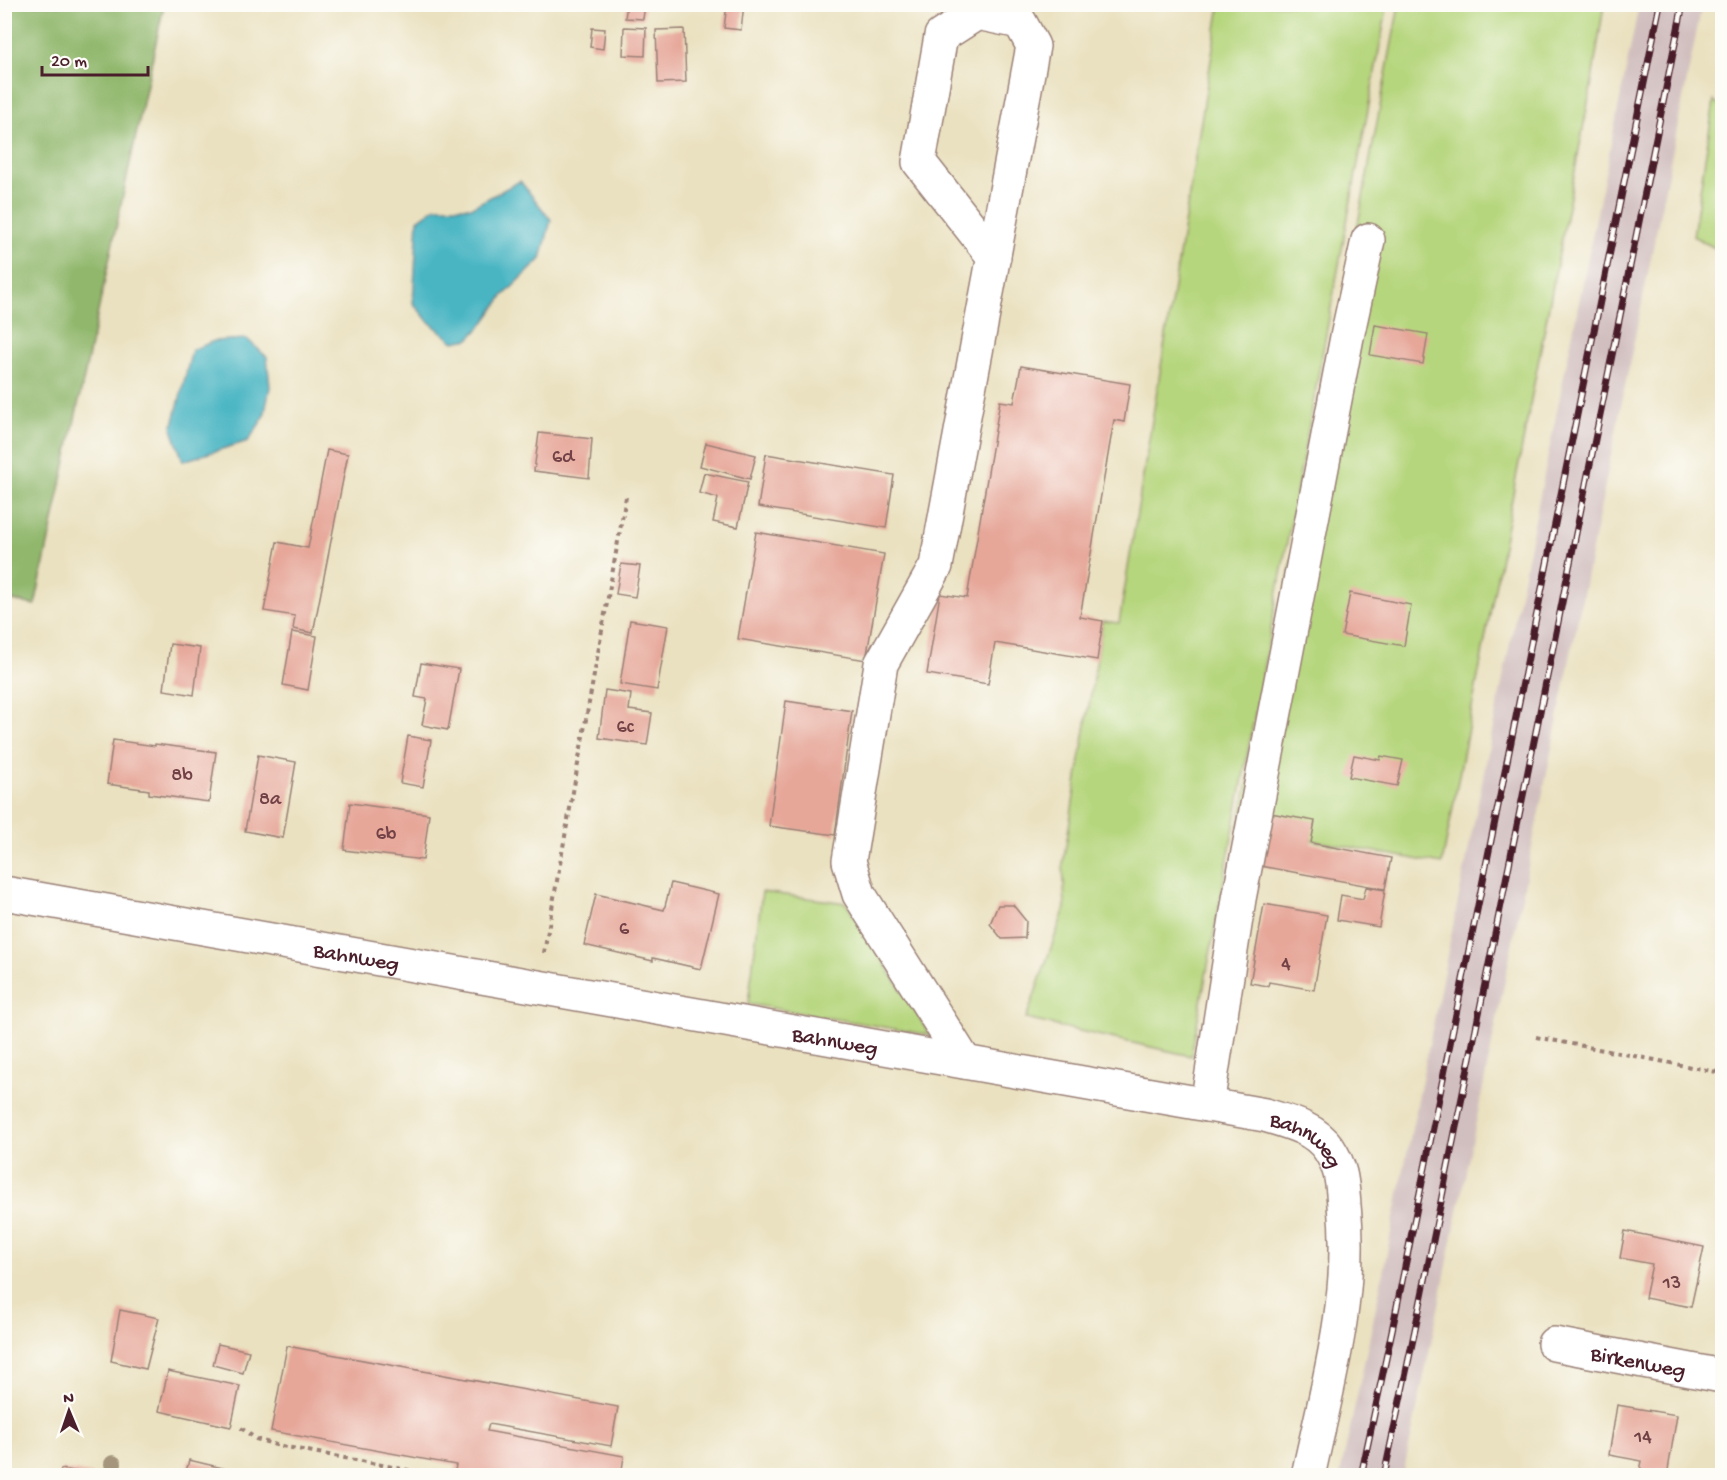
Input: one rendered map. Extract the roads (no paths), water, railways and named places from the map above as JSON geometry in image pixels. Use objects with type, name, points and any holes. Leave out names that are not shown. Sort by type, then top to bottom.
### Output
[{"type":"street","points":[[965,1062],[859,894],[849,861],[881,664],[936,566],[1033,46],[1020,22],[977,13],[941,36],[919,162],[993,257]]},
{"type":"street","points":[[1207,1105],[1241,887],[1368,240]]},
{"type":"street","name":"Bahnweg","points":[[4,893],[1265,1115],[1310,1131],[1328,1147],[1341,1173],[1346,1220],[1346,1275],[1332,1365],[1308,1476]]},
{"type":"street","name":"Birkenweg","points":[[1554,1344],[1722,1376]]},
{"type":"water","points":[[520,181],[551,220],[541,259],[503,296],[469,339],[454,342],[428,321],[413,303],[418,220],[436,207],[472,207]]},
{"type":"water","points":[[247,339],[267,357],[270,387],[264,417],[248,441],[183,461],[172,429],[192,350],[214,341]]},
{"type":"railway","points":[[1361,1476],[1660,4]]},
{"type":"railway","points":[[1384,1476],[1683,4]]}]
